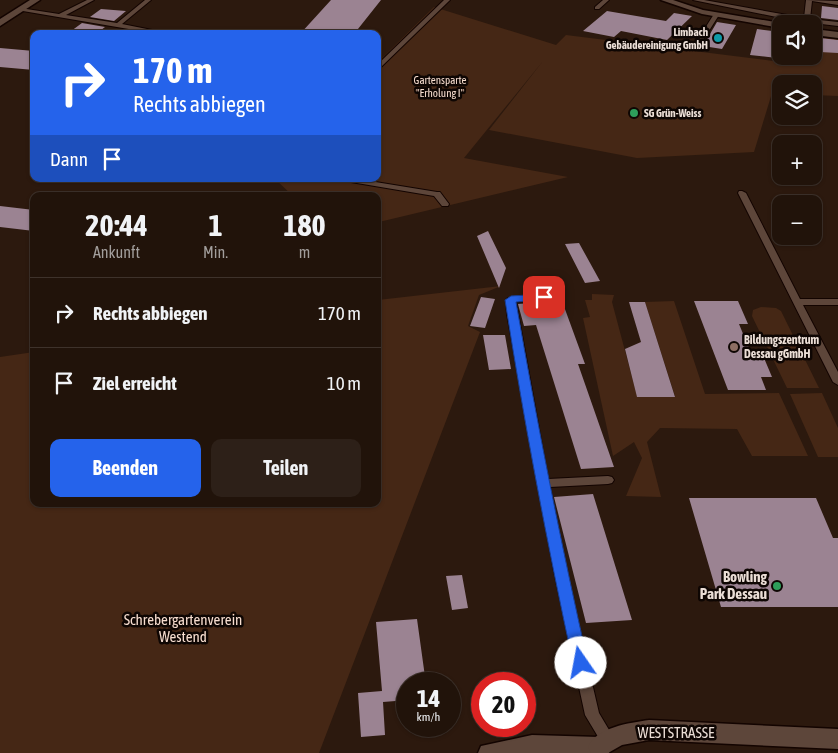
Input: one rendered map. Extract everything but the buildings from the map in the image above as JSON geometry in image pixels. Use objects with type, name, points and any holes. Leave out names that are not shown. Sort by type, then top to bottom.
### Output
[{"type":"street","points":[[0,23],[36,0]]},
{"type":"street","points":[[665,0],[716,15],[772,24]]},
{"type":"street","points":[[822,33],[838,35]]},
{"type":"street","name":"WESTSTRASSE","points":[[489,753],[532,745],[602,747],[626,733],[648,730],[838,739]]},
{"type":"lane","points":[[60,16],[91,0]]},
{"type":"lane","points":[[118,25],[148,0]]},
{"type":"lane","points":[[381,63],[446,0]]},
{"type":"lane","points":[[598,8],[606,0]]},
{"type":"lane","points":[[696,0],[772,16]]},
{"type":"lane","points":[[808,15],[811,0],[838,3]]},
{"type":"lane","points":[[20,10],[146,30]]},
{"type":"lane","points":[[698,44],[716,15]]},
{"type":"lane","points":[[822,22],[838,24]]},
{"type":"lane","points":[[363,182],[437,194],[445,204]]},
{"type":"lane","points":[[742,193],[838,382]]},
{"type":"lane","points":[[544,297],[511,300],[560,571],[592,715],[602,747]]},
{"type":"lane","points":[[797,302],[838,302]]},
{"type":"lane","points":[[544,483],[608,480]]},
{"type":"green space","name":"Gartensparte \"Erholung I\"","points":[[434,7],[556,45],[566,35],[772,61],[772,65],[822,65],[822,38],[838,39],[838,96],[822,95],[822,75],[772,75],[772,93],[754,152],[637,158],[489,130],[543,61],[464,158],[568,177],[381,222],[381,192],[289,192],[278,182],[381,182],[381,59]]},
{"type":"green space","name":"Schrebergartenverein Westend","points":[[501,286],[479,295],[468,326],[480,332],[319,753],[0,753],[0,357],[30,353],[30,507],[381,507],[381,300]]},
{"type":"green space","points":[[592,294],[614,295],[612,302],[637,396],[675,396],[645,302],[674,301],[705,394],[779,393],[808,456],[752,456],[737,429],[660,428],[647,442],[661,497],[626,496],[642,458],[634,442],[613,456],[583,318],[590,317],[585,300],[592,300]]},
{"type":"green space","points":[[761,307],[776,308],[781,311],[819,388],[787,388],[752,316],[753,310]]},
{"type":"green space","points":[[822,393],[838,428],[838,457],[818,457],[790,394]]},
{"type":"place","name":"Limbach Gebäudereinigung GmbH","points":[[718,38]]},
{"type":"place","name":"SG Grün-Weiss","points":[[634,113]]},
{"type":"place","name":"Bildungszentrum Dessau gGmbH","points":[[734,347]]},
{"type":"place","name":"Bowling Park Dessau","points":[[777,586]]},
{"type":"route","points":[[544,297],[511,300],[512,314],[560,571],[581,663]]}]
